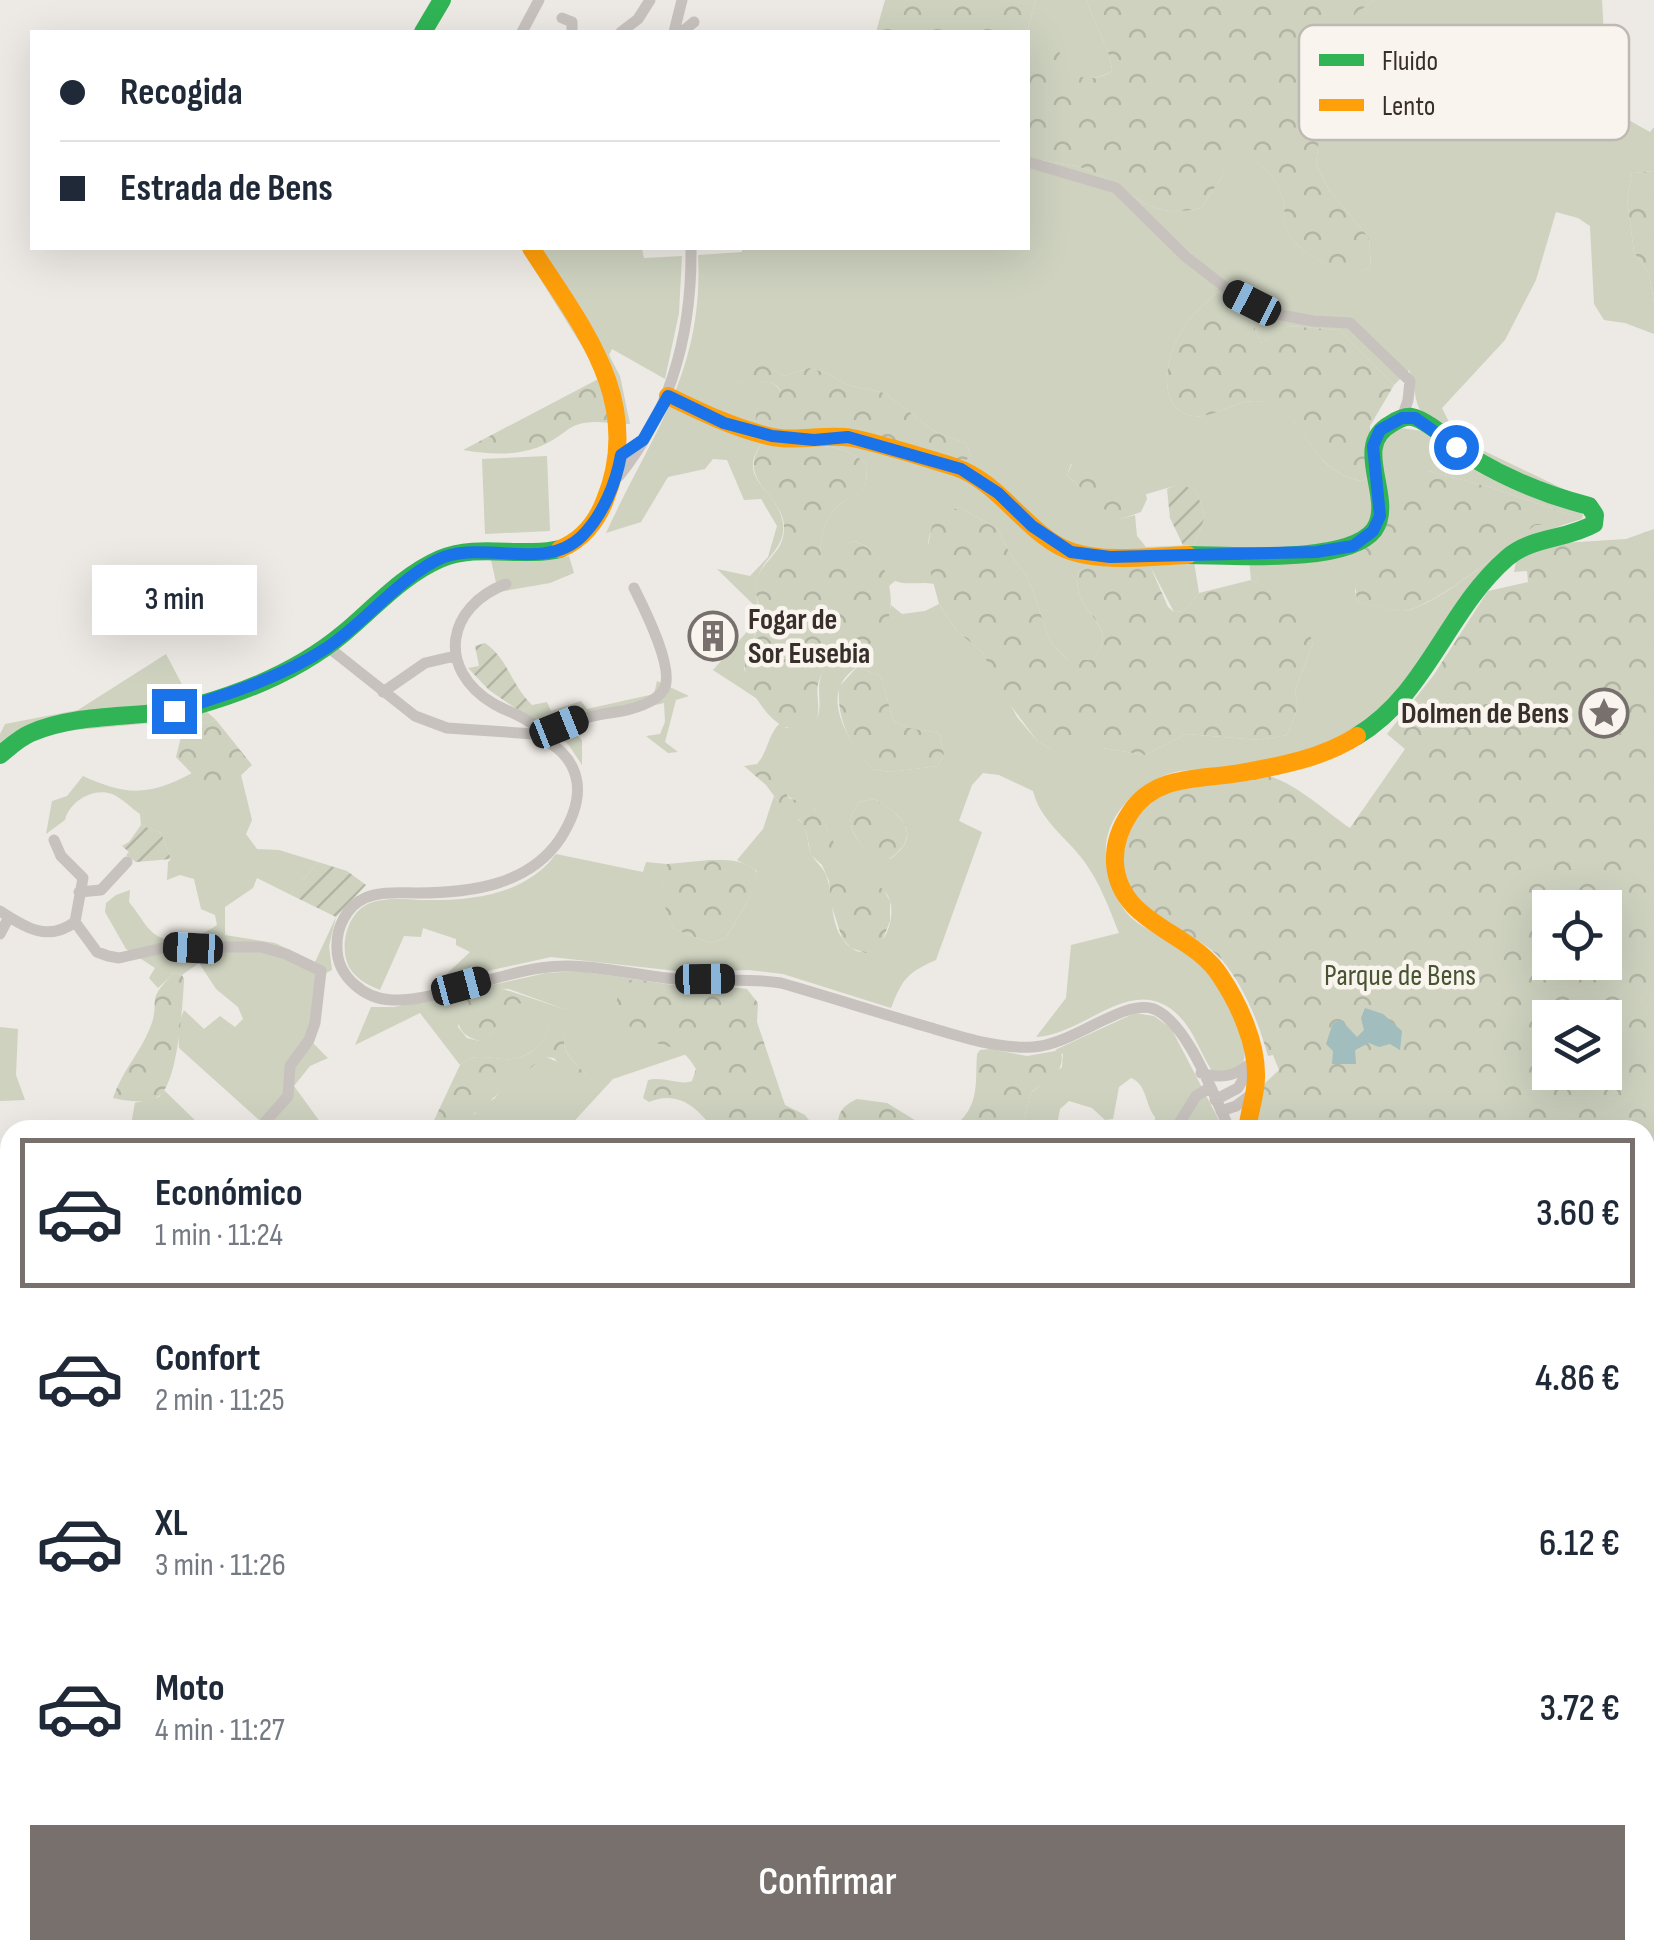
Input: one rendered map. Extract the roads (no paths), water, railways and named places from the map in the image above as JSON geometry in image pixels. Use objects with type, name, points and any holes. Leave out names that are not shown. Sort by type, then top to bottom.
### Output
[{"type":"main road","points":[[424,30],[442,0]]},
{"type":"main road","points":[[0,754],[29,733],[65,724],[174,711],[268,679],[328,647],[436,561],[468,552],[562,549],[582,537],[628,456],[612,381],[531,250]]},
{"type":"main road","points":[[668,396],[724,423],[772,436],[814,440],[848,437],[961,469],[998,493],[1032,526],[1071,552],[1110,557],[1316,552],[1353,546],[1373,531],[1380,516],[1373,446],[1380,430],[1402,418],[1415,418],[1476,460],[1554,497],[1589,506],[1595,515],[1594,524],[1587,529],[1540,540],[1506,559],[1470,603],[1426,673],[1383,719],[1351,741],[1237,774],[1176,781],[1150,791],[1129,810],[1118,835],[1115,865],[1120,887],[1130,905],[1214,965],[1244,1025],[1255,1060],[1249,1120]]},
{"type":"street","points":[[523,30],[539,0]]},
{"type":"street","points":[[623,30],[638,20],[650,0]]},
{"type":"street","points":[[674,30],[682,0]]},
{"type":"street","points":[[562,18],[572,22],[572,30]]},
{"type":"street","points":[[684,30],[694,22]]},
{"type":"street","points":[[1030,163],[1116,188],[1186,256],[1234,294],[1270,313],[1350,324],[1410,381],[1402,418]]},
{"type":"street","points":[[628,456],[643,440],[668,396],[684,344],[690,308],[690,250]]},
{"type":"street","points":[[620,432],[630,439],[643,440]]},
{"type":"street","points":[[506,584],[486,591],[461,620],[456,628],[455,656],[466,677],[491,703],[528,719],[536,726],[534,734]]},
{"type":"street","points":[[548,741],[559,727],[584,716],[625,710],[656,698],[664,689],[668,678],[662,655],[634,588]]},
{"type":"street","points":[[328,647],[415,716],[431,724],[534,734],[548,741],[567,757],[577,782],[576,807],[556,845],[522,872],[480,889],[374,894],[356,903],[345,915],[338,933],[339,960],[356,987],[392,1000],[515,972],[560,966],[608,968],[681,980],[765,980],[952,1034],[1016,1047],[1057,1043],[1126,1009],[1145,1007],[1161,1013],[1177,1026],[1225,1120]]},
{"type":"street","points":[[383,692],[424,663],[455,656]]},
{"type":"street","points":[[54,840],[61,856],[83,878],[75,922],[97,952],[118,958],[167,947],[261,947],[321,971]]},
{"type":"street","points":[[79,892],[101,890],[127,862]]},
{"type":"street","points":[[0,934],[4,914],[44,933],[60,933],[75,922]]},
{"type":"street","points":[[321,971],[339,960]]},
{"type":"street","points":[[267,1120],[288,1096],[290,1066],[309,1040],[321,971]]},
{"type":"street","points":[[1202,1073],[1228,1078],[1255,1060]]},
{"type":"street","points":[[1218,1106],[1247,1077],[1255,1060]]},
{"type":"street","points":[[1181,1120],[1196,1096],[1209,1088]]},
{"type":"street","points":[[1218,1106],[1236,1106],[1254,1092]]},
{"type":"water","points":[[1365,1008],[1383,1014],[1402,1031],[1400,1050],[1390,1044],[1379,1047],[1369,1043],[1355,1050],[1356,1064],[1332,1064],[1333,1051],[1326,1044],[1333,1023],[1341,1020],[1357,1037],[1364,1030],[1361,1018]]},
{"type":"place","name":"Fogar de Sor Eusebia","points":[[713,636]]},
{"type":"place","name":"Dolmen de Bens","points":[[1604,713]]},
{"type":"park label","name":"Parque de Bens","points":[[1400,975]]}]
